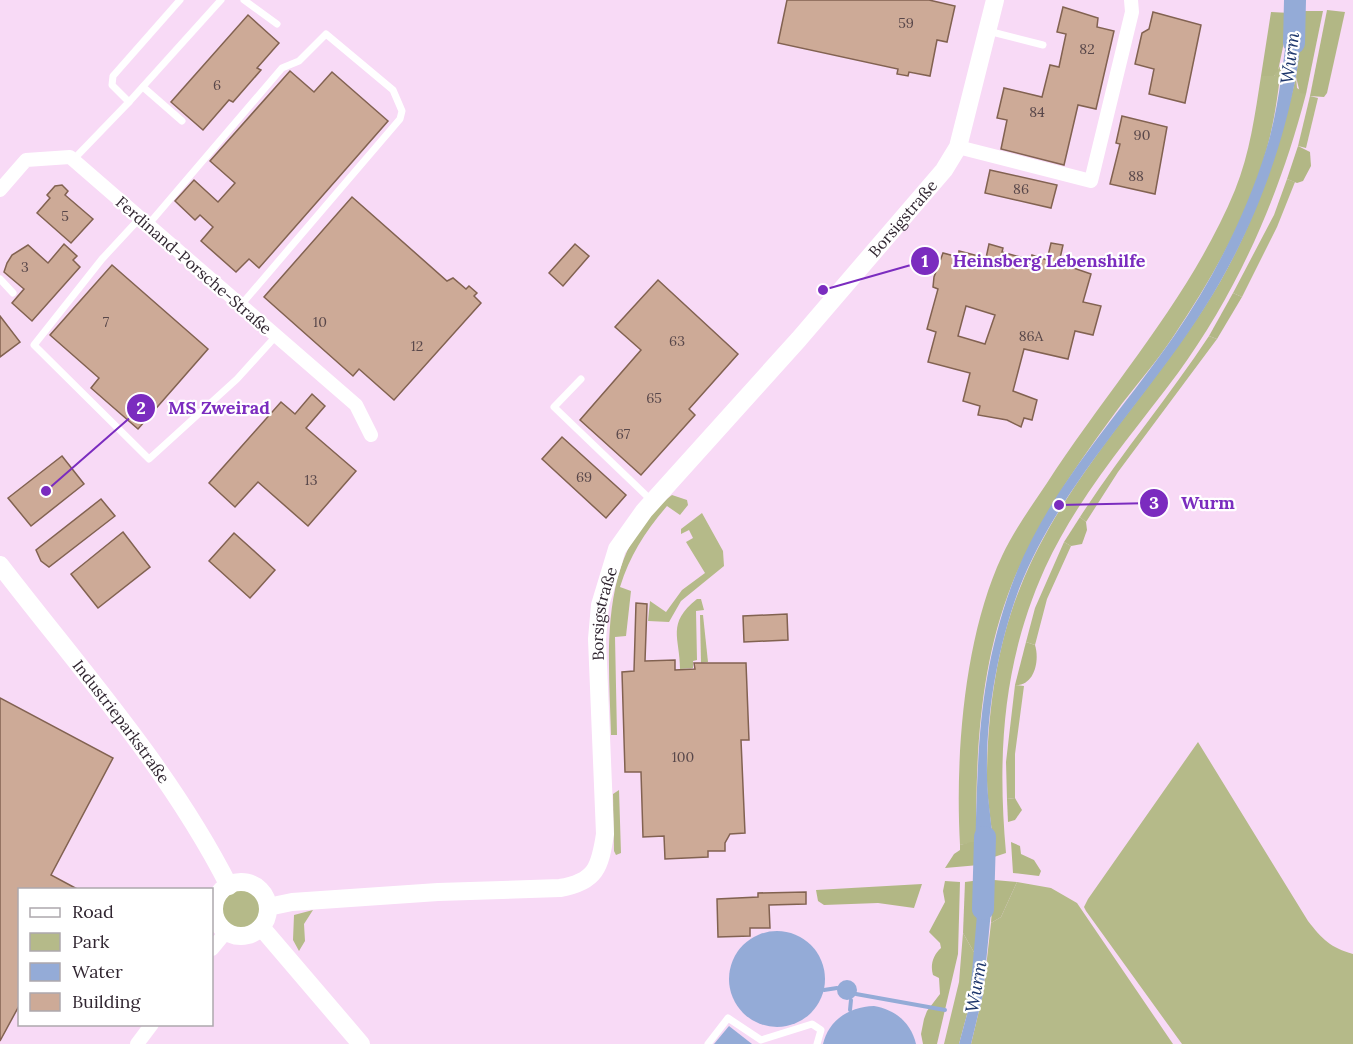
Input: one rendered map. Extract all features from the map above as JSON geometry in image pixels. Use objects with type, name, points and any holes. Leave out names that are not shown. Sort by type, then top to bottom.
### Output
[{"type":"street","name":"Borsigstraße","points":[[268,908],[292,902],[392,895],[560,888],[577,885],[590,877],[601,858],[604,834],[597,639],[600,605],[617,549],[653,501],[927,192],[958,147],[995,0]]},
{"type":"street","points":[[958,147],[1091,181],[1132,12],[1131,0]]},
{"type":"street","points":[[0,190],[26,160],[70,157],[73,160]]},
{"type":"street","name":"Ferdinand-Porsche-Straße","points":[[73,160],[356,405],[371,435]]},
{"type":"street","name":"Industrieparkstraße","points":[[0,566],[189,812],[229,886]]},
{"type":"street","points":[[237,883],[254,886],[261,891],[268,908],[261,927],[249,935],[234,935],[226,932],[220,926],[214,908],[221,891],[237,883]]},
{"type":"street","points":[[261,927],[361,1044]]},
{"type":"street","points":[[213,948],[226,932]]},
{"type":"street","points":[[137,1044],[150,1026]]},
{"type":"lane","points":[[129,102],[112,85],[113,76],[180,0]]},
{"type":"lane","points":[[73,160],[143,87],[221,0]]},
{"type":"lane","points":[[244,0],[277,24]]},
{"type":"lane","points":[[988,31],[1043,45]]},
{"type":"lane","points":[[241,305],[400,119],[402,111],[393,90],[326,34],[299,61],[282,68],[144,221],[102,259],[34,345],[148,459],[237,379],[276,336]]},
{"type":"lane","points":[[143,87],[182,121]]},
{"type":"lane","points":[[0,279],[13,293]]},
{"type":"lane","points":[[581,379],[554,407],[653,501]]},
{"type":"lane","points":[[708,1044],[728,1018],[761,1041],[812,1024],[821,1030],[818,1044]]},
{"type":"green space","points":[[1327,10],[1345,12],[1327,93],[1324,97],[1310,96]]},
{"type":"green space","points":[[1305,11],[1323,11],[1306,94],[1300,93],[1296,77]]},
{"type":"green space","points":[[1271,12],[1290,13],[1278,71],[1274,76],[1261,76]]},
{"type":"green space","points":[[1282,63],[1267,148],[1240,221],[1203,290],[1168,344],[1100,433],[1058,495],[1033,539],[1012,584],[992,647],[986,679],[979,744],[976,842],[960,845],[959,774],[965,698],[979,623],[989,588],[1002,556],[1071,447],[1173,304],[1196,267],[1217,229],[1245,162],[1261,76],[1274,76]]},
{"type":"green space","points":[[1296,77],[1297,88],[1306,94],[1296,131],[1270,204],[1238,274],[1200,341],[1106,467],[1073,516],[1045,568],[1031,603],[1020,638],[1006,708],[1002,779],[1006,853],[994,857],[987,782],[989,725],[995,678],[1005,632],[1020,588],[1037,550],[1080,478],[1181,342],[1204,308],[1235,254],[1271,167]]},
{"type":"green space","points":[[1310,96],[1318,98],[1306,148],[1298,146]]},
{"type":"green space","points":[[1298,146],[1310,152],[1311,166],[1303,181],[1297,183],[1287,179]]},
{"type":"green space","points":[[1287,179],[1295,182],[1277,227],[1242,297],[1233,293],[1274,215]]},
{"type":"green space","points":[[1233,293],[1242,297],[1217,339],[1209,336]]},
{"type":"green space","points":[[1209,336],[1217,339],[1118,472],[1086,522],[1080,517]]},
{"type":"green space","points":[[672,495],[687,500],[688,505],[680,515],[667,506],[639,544],[628,564],[620,587],[631,591],[626,636],[615,637],[617,735],[611,735],[609,638],[612,605],[619,574],[630,545],[647,518]]},
{"type":"green space","points":[[702,513],[723,551],[724,566],[681,601],[669,622],[648,621],[650,601],[666,612],[682,590],[705,573],[686,542],[693,538],[689,530],[681,534],[681,529]]},
{"type":"green space","points":[[1080,517],[1086,522],[1087,530],[1082,544],[1071,546],[1064,542]]},
{"type":"green space","points":[[1064,542],[1071,546],[1047,599],[1035,645],[1026,642],[1035,608]]},
{"type":"green space","points":[[697,599],[701,599],[704,610],[696,611],[697,660],[693,661],[693,668],[680,669],[678,624],[687,608]]},
{"type":"green space","points":[[700,615],[703,615],[708,662],[701,663]]},
{"type":"green space","points":[[1026,642],[1035,645],[1036,665],[1027,681],[1015,685]]},
{"type":"green space","points":[[1015,685],[1024,686],[1015,754],[1015,798],[1007,799],[1006,762]]},
{"type":"green space","points":[[1198,742],[1308,921],[1328,942],[1353,954],[1353,1044],[1182,1044],[1086,911],[1084,907],[1088,899]]},
{"type":"green space","points":[[619,790],[621,853],[616,855],[614,851],[613,794]]},
{"type":"green space","points":[[1015,798],[1022,810],[1015,820],[1008,822],[1007,799]]},
{"type":"green space","points":[[976,842],[975,855],[979,865],[945,868],[954,854],[960,850],[960,845]]},
{"type":"green space","points":[[1011,842],[1020,846],[1021,854],[1034,860],[1041,871],[1039,876],[1013,873]]},
{"type":"green space","points":[[980,880],[975,954],[963,933],[965,882]]},
{"type":"green space","points":[[994,880],[1017,882],[1001,917],[991,923]]},
{"type":"green space","points":[[945,881],[960,882],[958,954],[937,1044],[923,1044],[921,1034],[924,1019],[940,994],[939,978],[933,975],[932,964],[941,948],[940,943],[929,932],[945,902],[943,891]]},
{"type":"green space","points":[[1017,882],[1051,888],[1077,903],[1173,1044],[971,1044],[983,994],[991,923],[1001,917]]},
{"type":"green space","points":[[922,884],[914,908],[878,903],[824,905],[818,901],[816,890]]},
{"type":"green space","points":[[241,890],[255,895],[260,909],[255,923],[241,928],[227,923],[222,909],[227,895]]},
{"type":"green space","points":[[313,910],[304,924],[305,941],[299,951],[293,940],[294,915]]},
{"type":"green space","points":[[963,933],[975,954],[969,1007],[959,1044],[944,1044],[959,982]]},
{"type":"water","points":[[1305,11],[1296,76],[1282,136],[1261,196],[1236,253],[1182,342],[1080,478],[1036,551],[1019,589],[999,656],[991,704],[987,786],[993,867],[979,865],[975,855],[981,720],[991,655],[1011,587],[1025,552],[1063,487],[1174,336],[1227,246],[1249,198],[1271,133],[1290,13]]},
{"type":"water","points":[[980,880],[994,880],[983,994],[971,1044],[959,1044],[969,1007]]},
{"type":"water","points":[[777,931],[795,935],[811,945],[821,961],[825,979],[821,997],[811,1013],[795,1023],[777,1027],[759,1023],[743,1013],[733,997],[729,979],[733,961],[743,945],[759,935]]},
{"type":"water","points":[[847,980],[854,983],[857,990],[854,997],[847,1000],[840,997],[837,990],[840,983]]},
{"type":"water","points":[[874,1006],[896,1014],[910,1030],[916,1044],[823,1044],[835,1021],[849,1012]]},
{"type":"water","points":[[729,1026],[752,1044],[714,1044]]},
{"type":"building","points":[[787,0],[929,0],[955,6],[947,42],[937,40],[930,76],[909,72],[908,76],[897,74],[898,69],[778,43]]},
{"type":"building","points":[[1063,7],[1098,18],[1097,27],[1114,31],[1096,109],[1078,105],[1064,165],[1001,149],[1007,120],[997,118],[1004,88],[1042,97],[1050,65],[1059,67],[1066,34],[1057,32]]},
{"type":"building","points":[[1153,12],[1201,25],[1185,103],[1149,94],[1154,69],[1135,64],[1142,33],[1149,29]]},
{"type":"building","points":[[248,15],[279,43],[257,68],[261,70],[233,102],[229,100],[203,130],[171,102]]},
{"type":"building","points":[[290,71],[314,92],[332,72],[388,121],[259,268],[249,259],[236,272],[201,241],[213,227],[200,215],[195,220],[175,201],[194,180],[218,202],[235,183],[210,161]]},
{"type":"building","points":[[1122,116],[1167,127],[1155,194],[1110,184],[1120,144],[1116,143]]},
{"type":"building","points":[[990,170],[1057,185],[1051,208],[985,193]]},
{"type":"building","points":[[62,185],[68,191],[65,195],[93,219],[71,243],[37,213],[50,198],[47,195],[55,186]]},
{"type":"building","points":[[352,197],[447,281],[453,278],[466,289],[469,286],[477,293],[474,296],[481,303],[394,400],[359,369],[353,376],[264,297]]},
{"type":"building","points":[[1051,243],[1063,245],[1059,263],[1091,274],[1083,302],[1101,306],[1093,335],[1075,331],[1068,359],[1024,349],[1013,391],[1037,400],[1032,420],[1024,418],[1021,427],[1007,420],[978,415],[980,406],[963,401],[970,373],[928,362],[936,332],[927,329],[938,289],[933,287],[934,277],[943,253],[958,257],[959,251],[986,258],[989,244],[1003,248],[1002,252],[1031,260],[1032,255],[1047,260]],"holes":[[[966,306],[995,315],[985,344],[958,336]]]},
{"type":"building","points":[[64,244],[77,256],[73,260],[80,267],[32,321],[12,303],[24,289],[4,272],[7,263],[12,255],[28,245],[48,263]]},
{"type":"building","points":[[575,244],[589,256],[563,286],[549,273]]},
{"type":"building","points":[[112,265],[208,349],[138,429],[91,388],[99,378],[50,335]]},
{"type":"building","points":[[658,280],[738,354],[689,409],[695,415],[641,475],[580,420],[641,350],[615,327]]},
{"type":"building","points":[[0,316],[20,342],[0,357]]},
{"type":"building","points":[[312,394],[325,406],[306,428],[356,471],[308,526],[258,482],[235,507],[209,483],[281,402],[295,414]]},
{"type":"building","points":[[562,437],[626,495],[606,518],[542,459]]},
{"type":"building","points":[[62,456],[84,484],[31,526],[8,498]]},
{"type":"building","points":[[101,499],[115,516],[49,567],[41,561],[36,550]]},
{"type":"building","points":[[123,532],[150,567],[98,608],[71,574]]},
{"type":"building","points":[[234,533],[275,570],[250,598],[209,561]]},
{"type":"building","points":[[636,603],[647,604],[645,661],[675,660],[675,670],[695,669],[694,663],[746,663],[749,740],[741,740],[745,833],[730,834],[725,843],[725,851],[708,851],[708,857],[665,859],[664,836],[643,837],[641,772],[625,772],[622,672],[634,671]]},
{"type":"building","points":[[787,614],[788,640],[744,642],[743,616]]},
{"type":"building","points":[[0,698],[113,758],[51,875],[75,888],[18,888],[18,1008],[0,1041]]},
{"type":"building","points":[[806,892],[806,904],[769,905],[770,928],[750,928],[750,936],[718,937],[717,899],[758,897],[758,893]]},
{"type":"waterway","name":"Wurm","points":[[1294,43],[1295,0]]},
{"type":"waterway","name":"Wurm","points":[[983,909],[985,837]]},
{"type":"waterway","points":[[824,990],[837,988]]},
{"type":"waterway","points":[[856,994],[945,1010]]},
{"type":"waterway","points":[[850,1010],[851,1000]]},
{"type":"place","name":"Heinsberg Lebenshilfe","points":[[823,290]]},
{"type":"place","name":"MS Zweirad","points":[[46,491]]},
{"type":"place","name":"Wurm","points":[[1059,505]]}]
